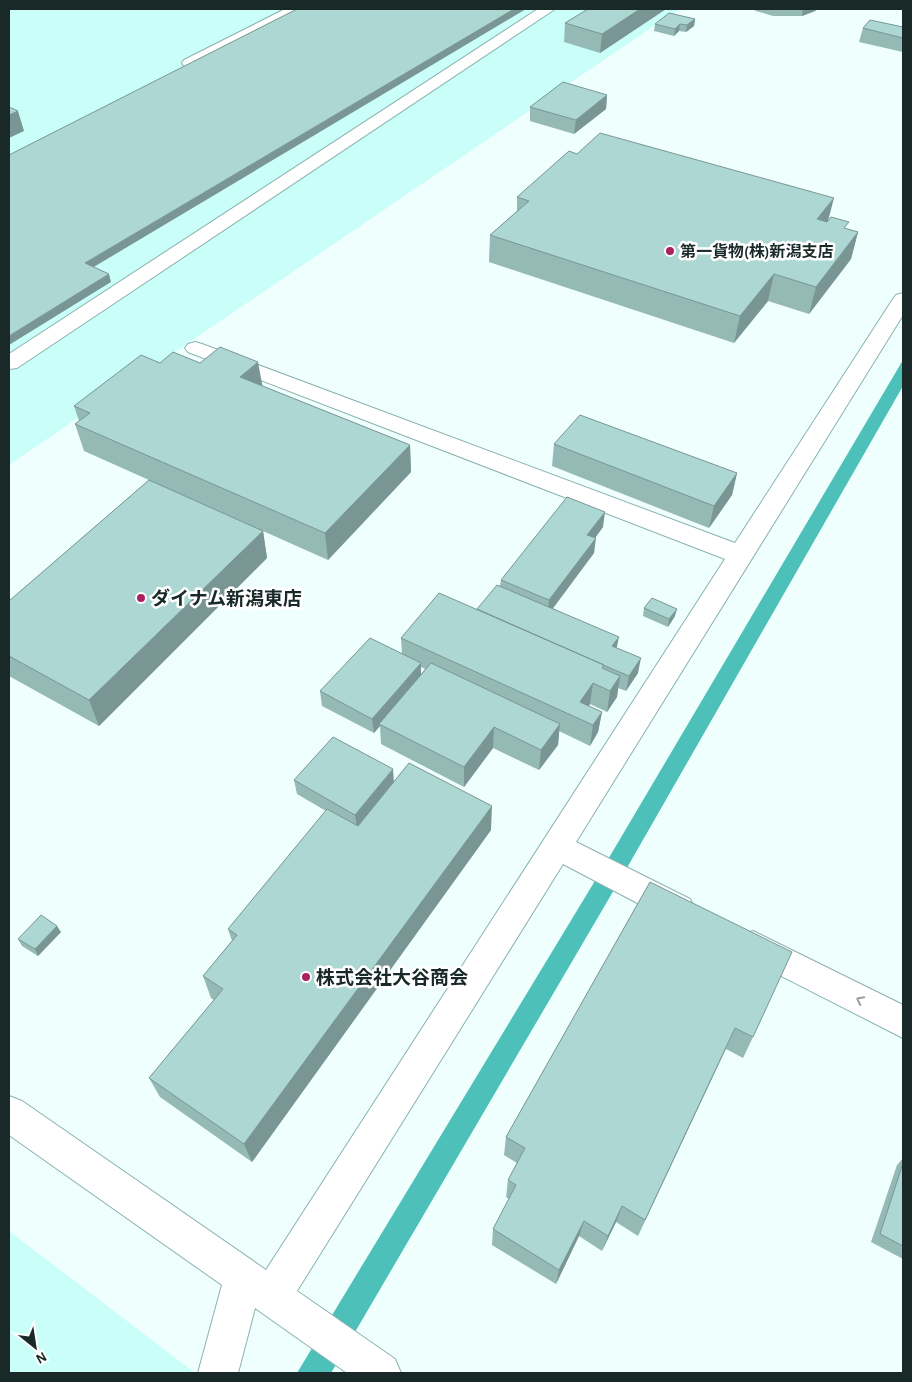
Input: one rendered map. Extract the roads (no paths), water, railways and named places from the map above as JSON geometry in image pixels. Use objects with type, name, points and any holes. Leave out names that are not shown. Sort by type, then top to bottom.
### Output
[{"type":"street","points":[[174,71],[296,9]]},
{"type":"street","points":[[9,363],[548,9]]},
{"type":"street","points":[[218,1373],[257,1289],[557,847],[903,299]]},
{"type":"street","points":[[195,348],[741,555]]},
{"type":"street","points":[[557,847],[590,862],[903,1022]]},
{"type":"street","points":[[9,1114],[257,1289],[380,1372]]},
{"type":"water","points":[[903,360],[903,386],[628,866],[331,1373],[297,1373],[610,856]]},
{"type":"place","name":"第一貨物(株)新潟支店","points":[[670,251]]},
{"type":"place","name":"ダイナム新潟東店","points":[[141,598]]},
{"type":"place","name":"株式会社大谷商会","points":[[306,977]]}]
